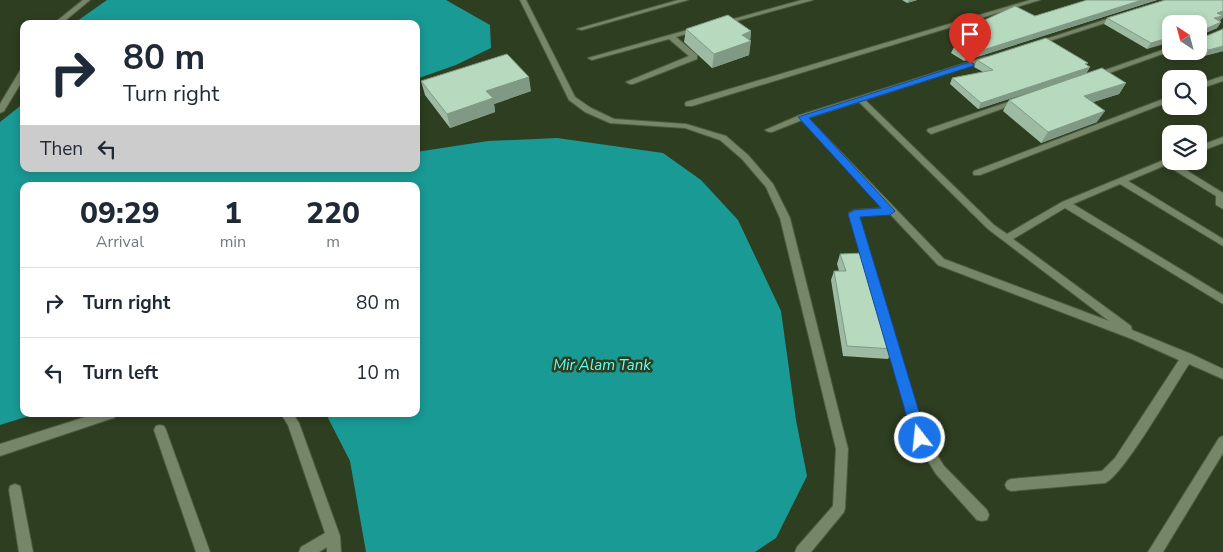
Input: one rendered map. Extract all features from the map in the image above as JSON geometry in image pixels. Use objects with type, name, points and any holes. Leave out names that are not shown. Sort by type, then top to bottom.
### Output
[{"type":"street","points":[[61,20],[88,0]]},
{"type":"street","points":[[523,0],[572,98],[588,110],[614,121],[686,126],[723,138],[744,157],[770,186],[785,218],[842,449],[839,508],[802,552]]},
{"type":"street","points":[[580,29],[685,0]]},
{"type":"street","points":[[717,24],[810,0]]},
{"type":"street","points":[[689,104],[1038,0]]},
{"type":"street","points":[[1030,45],[1124,15]]},
{"type":"street","points":[[592,58],[707,26]]},
{"type":"street","points":[[630,82],[694,57],[670,36]]},
{"type":"street","points":[[1088,78],[1162,52]]},
{"type":"street","points":[[769,130],[803,117],[992,57]]},
{"type":"street","points":[[0,111],[20,78]]},
{"type":"street","points":[[1207,84],[1223,78]]},
{"type":"street","points":[[861,100],[992,227],[1136,336]]},
{"type":"street","points":[[931,131],[1023,100]]},
{"type":"street","points":[[977,174],[1162,102]]},
{"type":"street","points":[[803,117],[890,211],[941,262],[1136,336],[1223,374]]},
{"type":"street","points":[[1207,146],[1223,140]]},
{"type":"street","points":[[1007,238],[1065,204],[1162,164]]},
{"type":"street","points":[[1182,170],[1220,195],[1221,205],[1223,206]]},
{"type":"street","points":[[1121,181],[1223,243]]},
{"type":"street","points":[[1065,204],[1223,300]]},
{"type":"street","points":[[890,211],[854,214],[920,438],[940,470],[982,515]]},
{"type":"street","points":[[1011,485],[1105,477],[1119,462],[1187,357]]},
{"type":"street","points":[[0,450],[101,417]]},
{"type":"street","points":[[289,417],[293,423],[333,536],[334,552]]},
{"type":"street","points":[[160,430],[203,552]]},
{"type":"street","points":[[1155,552],[1223,442]]},
{"type":"street","points":[[15,490],[26,552]]},
{"type":"street","points":[[306,552],[333,536]]},
{"type":"water","points":[[107,0],[446,0],[490,25],[491,48],[456,65],[420,78],[420,20],[79,20]]},
{"type":"water","name":"Mir Alam Tank","points":[[20,106],[20,172],[420,172],[420,151],[488,141],[557,138],[663,153],[701,180],[738,220],[781,311],[796,420],[807,476],[776,538],[755,552],[366,552],[350,461],[328,417],[420,417],[420,182],[20,182],[20,417],[25,417],[0,425],[0,122]]},
{"type":"building","points":[[1087,0],[1142,0],[967,55],[954,47],[968,42],[954,34],[1015,6],[1035,16]]},
{"type":"building","points":[[1165,0],[1223,0],[1223,11],[1217,13],[1223,16],[1214,18],[1221,22],[1208,28],[1208,15],[1162,15],[1162,40],[1151,43],[1107,18]]},
{"type":"building","points":[[728,15],[751,31],[742,35],[751,41],[714,54],[686,29]]},
{"type":"building","points":[[1223,29],[1223,46],[1209,50],[1208,35]]},
{"type":"building","points":[[1046,38],[1088,63],[1085,64],[1090,67],[981,103],[952,78],[993,70],[977,60]]},
{"type":"building","points":[[507,54],[529,77],[486,91],[493,98],[447,114],[421,81]]},
{"type":"building","points":[[1102,68],[1126,83],[1084,96],[1105,111],[1048,132],[1009,100]]},
{"type":"building","points":[[865,253],[893,349],[847,346],[834,271],[846,271],[840,254]]},
{"type":"route","points":[[920,438],[854,214],[890,211],[803,117],[970,64]]}]
